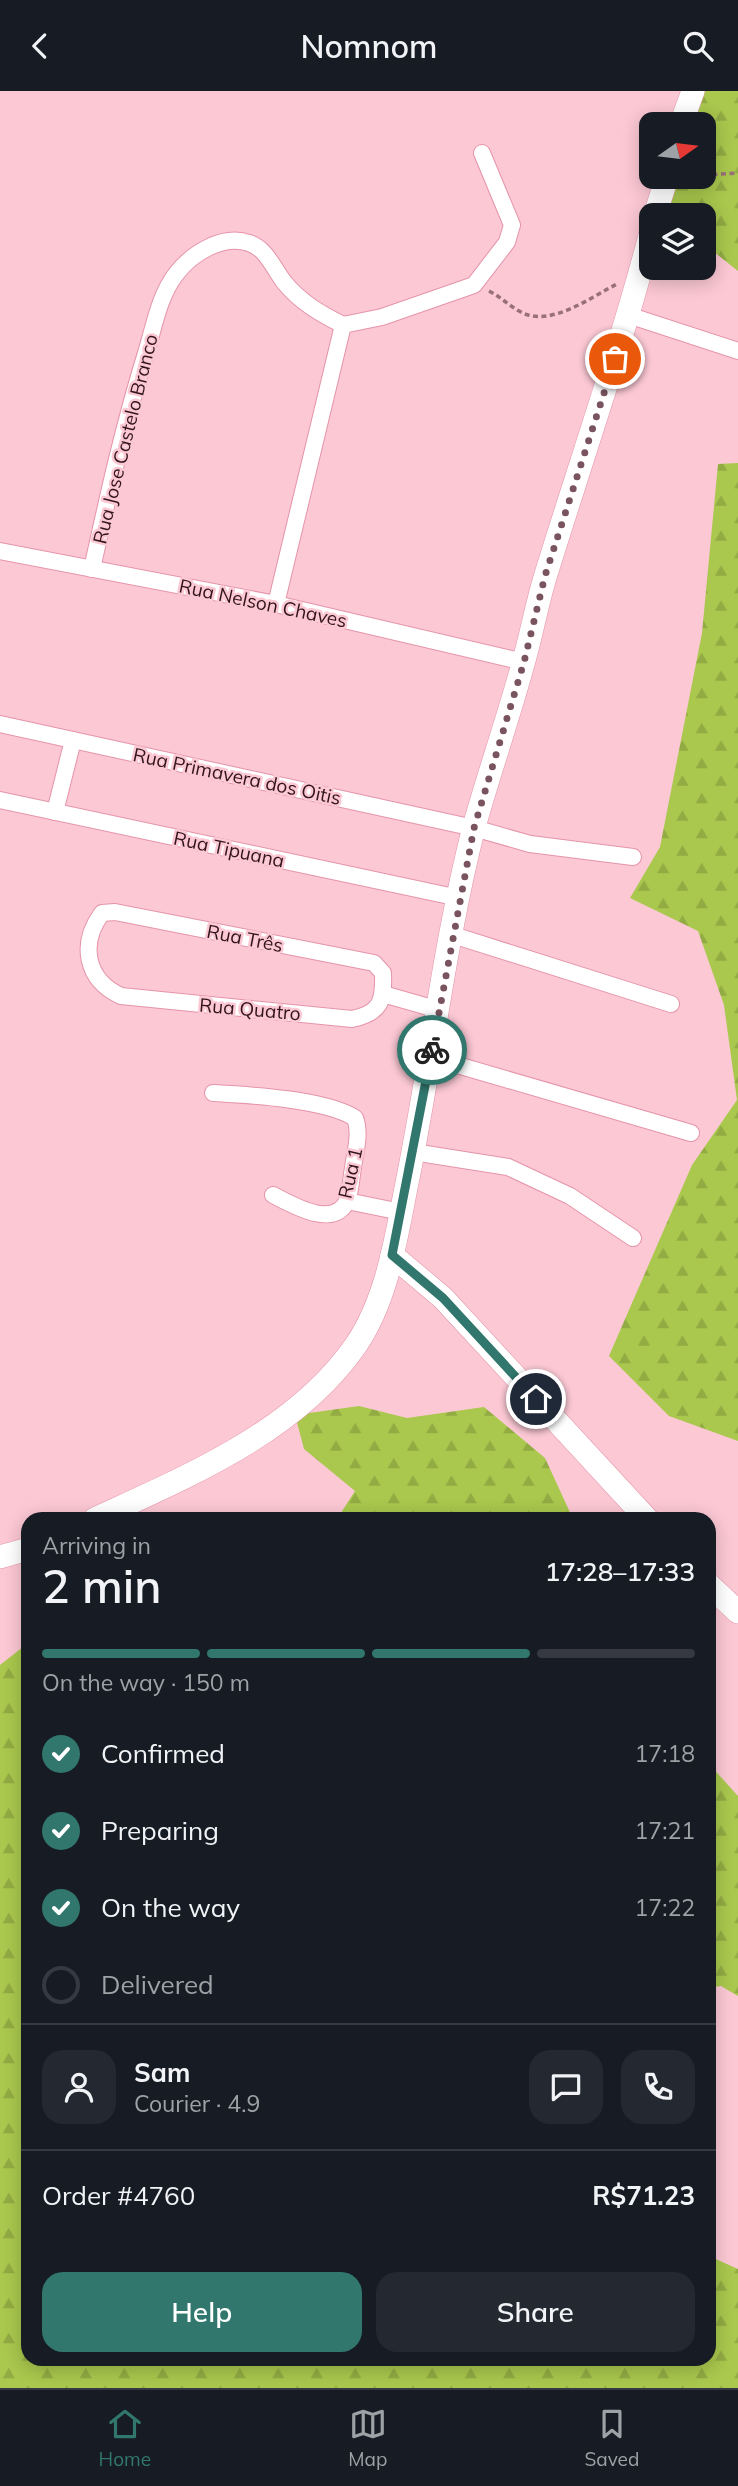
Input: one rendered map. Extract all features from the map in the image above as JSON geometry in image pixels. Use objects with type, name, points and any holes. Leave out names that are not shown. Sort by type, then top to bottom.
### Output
[{"type":"street","points":[[685,112],[693,91]]},
{"type":"street","points":[[276,604],[343,325],[382,317],[474,285],[507,241],[512,225],[482,153]]},
{"type":"street","name":"Rua Jose Castelo Branco","points":[[92,569],[126,418],[162,297],[177,273],[214,245],[232,239],[253,243],[268,258],[284,283],[314,310],[343,325]]},
{"type":"street","points":[[109,1512],[258,1437],[326,1382],[359,1341],[376,1305],[392,1255],[401,1212],[474,828],[524,662],[545,576],[639,276]]},
{"type":"street","points":[[628,315],[738,351]]},
{"type":"street","name":"Rua Nelson Chaves","points":[[0,551],[276,604],[524,662]]},
{"type":"street","name":"Rua Primavera dos Oitis","points":[[0,724],[474,828],[530,844],[634,857]]},
{"type":"street","points":[[55,812],[73,740]]},
{"type":"street","name":"Rua Tipuana","points":[[0,800],[459,898]]},
{"type":"street","name":"Rua Três","points":[[121,996],[105,989],[90,966],[89,949],[94,924],[102,913],[115,912],[374,963],[383,973],[383,993]]},
{"type":"street","points":[[453,935],[671,1005]]},
{"type":"street","points":[[383,993],[439,1010]]},
{"type":"street","name":"Rua Quatro","points":[[121,996],[352,1019],[369,1016],[377,1009],[383,993]]},
{"type":"street","points":[[430,1057],[691,1133]]},
{"type":"street","name":"Rua 1","points":[[213,1093],[271,1098],[344,1111],[355,1118],[358,1137],[347,1201],[340,1210],[324,1215],[300,1209],[273,1195]]},
{"type":"street","points":[[413,1152],[508,1167],[570,1196],[633,1238]]},
{"type":"street","points":[[347,1201],[401,1212]]},
{"type":"street","points":[[392,1255],[443,1298],[641,1512]]},
{"type":"street","points":[[0,1557],[21,1551]]},
{"type":"street","points":[[716,1592],[738,1612]]},
{"type":"path","points":[[716,174],[738,173]]},
{"type":"path","points":[[474,285],[504,298],[521,312],[545,317],[639,273]]},
{"type":"green space","points":[[702,91],[738,91],[738,271],[716,254],[716,203],[670,203],[675,189],[716,189],[716,112],[696,112]]},
{"type":"green space","points":[[738,463],[738,1441],[669,1416],[609,1356],[692,1165],[737,1100],[724,1005],[698,931],[630,898],[660,847],[702,633],[718,464]]},
{"type":"green space","points":[[359,1406],[407,1418],[484,1407],[545,1458],[570,1512],[342,1512],[355,1491],[304,1449],[295,1415]]},
{"type":"green space","points":[[21,1648],[21,2366],[716,2366],[716,2259],[738,2269],[738,2388],[0,2388],[0,1665]]},
{"type":"green space","points":[[716,1772],[738,1796],[738,1996],[721,1986],[716,1987]]},
{"type":"way so far","points":[[432,1050],[474,828],[524,662],[545,576],[615,359]]},
{"type":"route","points":[[432,1050],[392,1255],[443,1298],[536,1399]]}]
